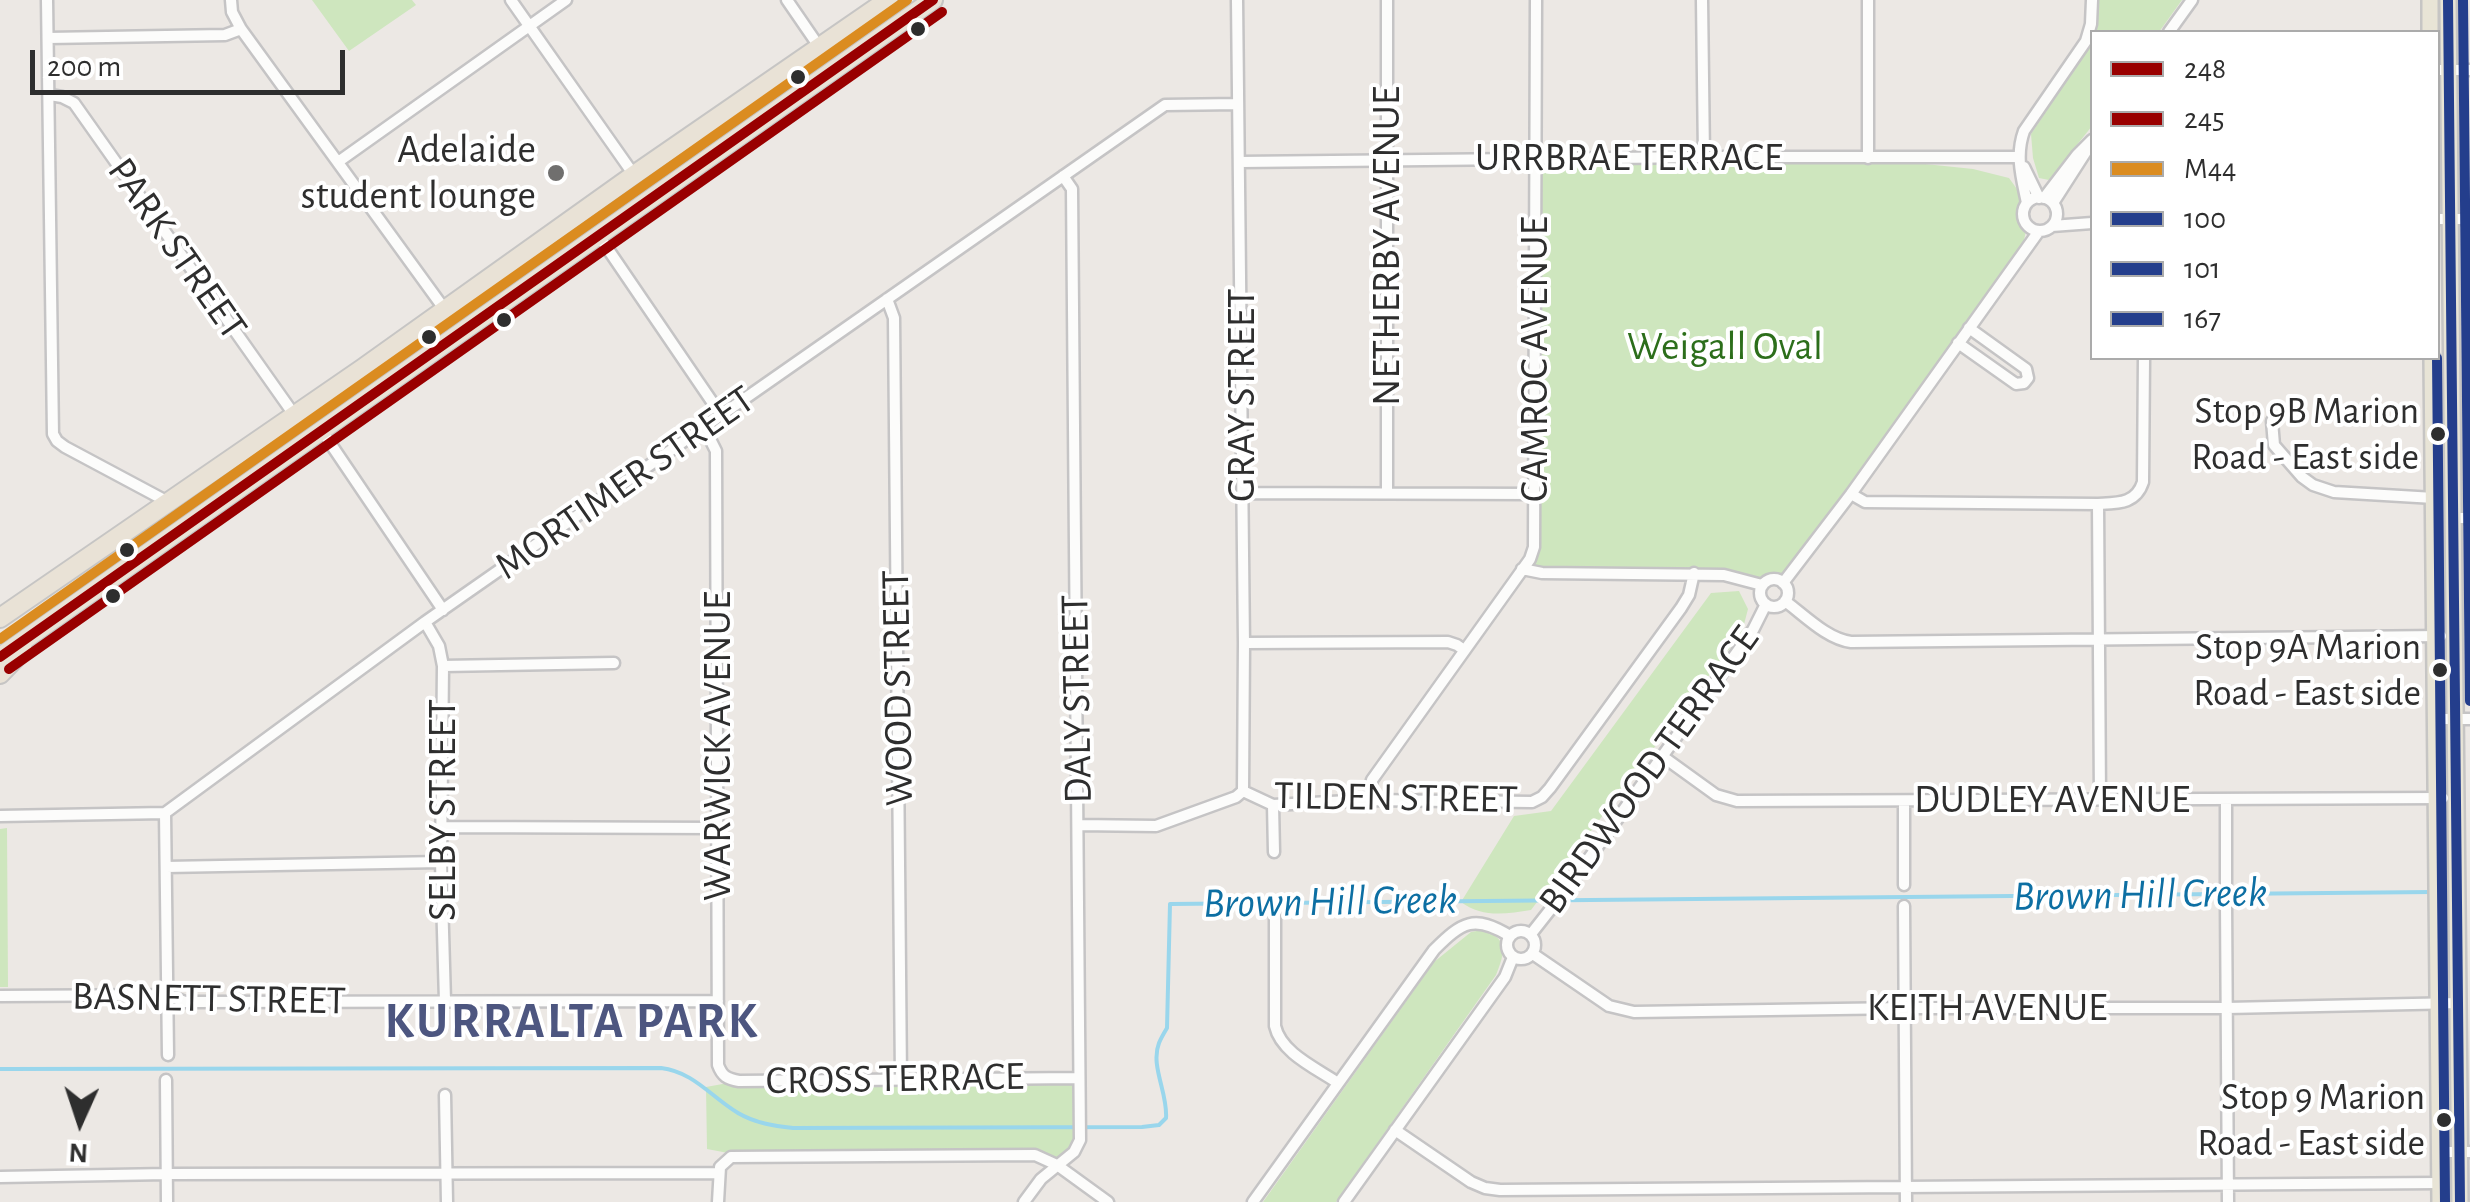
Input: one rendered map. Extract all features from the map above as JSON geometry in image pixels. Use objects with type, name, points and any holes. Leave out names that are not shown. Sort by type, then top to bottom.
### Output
[{"type":"highway","points":[[3,614],[170,503],[888,0]]},
{"type":"highway","points":[[0,656],[933,0]]},
{"type":"highway","points":[[820,48],[857,45],[864,49]]},
{"type":"highway","points":[[527,254],[543,274]]},
{"type":"highway","points":[[382,355],[387,371],[405,372]]},
{"type":"highway","points":[[344,381],[372,379],[377,383],[376,392]]},
{"type":"highway","points":[[118,538],[119,548],[125,550],[162,543]]},
{"type":"highway","points":[[0,674],[50,620]]},
{"type":"main road","points":[[2430,0],[2430,30]]},
{"type":"main road","points":[[2448,0],[2443,76],[2444,219],[2462,518],[2462,582],[2455,636],[2463,719],[2456,798],[2465,1152],[2460,1202]]},
{"type":"main road","points":[[2432,360],[2440,1202]]},
{"type":"main road","points":[[2434,465],[2440,452],[2447,449],[2459,461]]},
{"type":"street","points":[[47,0],[54,434],[65,446],[170,503]]},
{"type":"street","points":[[231,0],[240,29],[446,310]]},
{"type":"street","points":[[511,0],[634,176]]},
{"type":"street","points":[[338,162],[566,0]]},
{"type":"street","points":[[787,0],[820,48]]},
{"type":"street","name":"GRAY STREET","points":[[1237,0],[1243,791]]},
{"type":"street","name":"NETHERBY AVENUE","points":[[1387,0],[1387,492]]},
{"type":"street","name":"CAMROC AVENUE","points":[[1522,569],[1534,548],[1536,0]]},
{"type":"street","points":[[1702,0],[1704,157]]},
{"type":"street","points":[[1868,0],[1868,158]]},
{"type":"street","points":[[2090,144],[2033,228],[2023,212],[2028,203],[2019,146],[2024,132],[2086,41],[2092,0]]},
{"type":"street","points":[[2170,30],[2192,0]]},
{"type":"street","points":[[48,38],[225,35],[240,29]]},
{"type":"street","points":[[2443,76],[2470,70]]},
{"type":"street","name":"PARK STREET","points":[[50,95],[74,103],[294,416]]},
{"type":"street","name":"MORTIMER STREET","points":[[165,813],[425,622],[1165,105],[1238,104]]},
{"type":"street","points":[[2049,208],[2077,155],[2090,142]]},
{"type":"street","points":[[2019,158],[2049,208]]},
{"type":"street","name":"URRBRAE TERRACE","points":[[1240,162],[2019,158]]},
{"type":"street","name":"DALY STREET","points":[[1024,1202],[1041,1179],[1074,1152],[1080,1140],[1072,189],[1063,176]]},
{"type":"street","points":[[2028,203],[2090,223]]},
{"type":"street","points":[[2444,219],[2470,219]]},
{"type":"street","name":"BIRDWOOD TERRACE","points":[[1784,583],[2021,256],[2033,228]]},
{"type":"street","points":[[599,236],[721,416]]},
{"type":"street","name":"WOOD STREET","points":[[888,299],[894,318],[902,1078]]},
{"type":"street","points":[[1958,343],[2016,384],[2028,378],[2026,369],[1969,328]]},
{"type":"street","points":[[1851,494],[1865,502],[2122,503],[2141,489],[2144,360]]},
{"type":"street","points":[[2272,421],[2274,445],[2302,477],[2320,488],[2434,498]]},
{"type":"street","name":"WARWICK AVENUE","points":[[704,429],[716,452],[718,1065]]},
{"type":"street","points":[[322,431],[443,610]]},
{"type":"street","points":[[1242,493],[1535,494]]},
{"type":"street","points":[[2098,504],[2100,800]]},
{"type":"street","points":[[1368,800],[1372,780],[1522,569],[1724,574],[1762,585],[1772,579],[1784,583],[1788,593],[1785,601],[1777,606],[1766,604],[1760,597],[1762,585]]},
{"type":"street","name":"TILDEN STREET","points":[[1078,825],[1156,826],[1243,791],[1273,805],[1368,800],[1532,802],[1542,797],[1681,608],[1690,595],[1694,573]]},
{"type":"street","points":[[1785,601],[1843,641],[2455,636]]},
{"type":"street","name":"BIRDWOOD TERRACE","points":[[1531,934],[1753,630],[1766,604]]},
{"type":"street","name":"SELBY STREET","points":[[425,622],[439,646],[442,666],[445,1001]]},
{"type":"street","points":[[1244,643],[1448,642],[1464,650]]},
{"type":"street","points":[[442,666],[614,663]]},
{"type":"street","points":[[2436,719],[2463,719]]},
{"type":"street","name":"DUDLEY AVENUE","points":[[1662,756],[1716,795],[1728,799],[2456,798]]},
{"type":"street","points":[[2226,799],[2226,884]]},
{"type":"street","points":[[1904,801],[1904,884]]},
{"type":"street","points":[[1273,805],[1274,852]]},
{"type":"street","points":[[0,816],[165,813],[168,1055]]},
{"type":"street","points":[[441,827],[719,828]]},
{"type":"street","points":[[166,867],[442,862]]},
{"type":"street","points":[[2226,903],[2228,1202]]},
{"type":"street","points":[[1904,906],[1906,1202]]},
{"type":"street","points":[[1275,912],[1278,1038],[1338,1084]]},
{"type":"street","points":[[1253,1202],[1434,950],[1448,936],[1480,922],[1510,936]]},
{"type":"street","points":[[1524,931],[1531,934],[1536,946],[1533,954],[1528,958],[1514,957],[1508,950],[1510,936],[1524,931]]},
{"type":"street","name":"KEITH AVENUE","points":[[1533,954],[1622,1011],[2459,1003]]},
{"type":"street","name":"BIRDWOOD TERRACE","points":[[1344,1202],[1504,977],[1514,957]]},
{"type":"street","name":"BASNETT STREET","points":[[0,996],[166,995],[185,1002],[718,1002]]},
{"type":"street","name":"CROSS TERRACE","points":[[718,1065],[728,1079],[738,1081],[1079,1078]]},
{"type":"street","points":[[166,1080],[168,1202]]},
{"type":"street","points":[[445,1095],[446,1202]]},
{"type":"street","points":[[1395,1130],[1485,1188],[2439,1183]]},
{"type":"street","points":[[2439,1152],[2465,1152]]},
{"type":"street","points":[[718,1202],[719,1173],[731,1157],[1035,1155],[1057,1165],[1108,1202]]},
{"type":"street","points":[[0,1177],[719,1173]]},
{"type":"street","points":[[1625,1189],[1625,1202]]},
{"type":"green space","points":[[312,0],[412,0],[416,5],[349,51]]},
{"type":"green space","points":[[2099,0],[2182,0],[2160,30],[2096,30]]},
{"type":"green space","points":[[2090,45],[2090,129],[2049,180],[2039,178],[2031,134]]},
{"type":"green space","name":"Weigall Oval","points":[[1536,158],[1868,158],[1973,169],[2009,178],[2027,203],[2023,212],[2027,225],[2021,256],[1783,583],[1772,579],[1762,585],[1724,575],[1522,569],[1534,547]]},
{"type":"green space","points":[[1739,591],[1748,609],[1742,632],[1531,910],[1486,913],[1461,902],[1514,816],[1551,811],[1711,593]]},
{"type":"green space","points":[[7,828],[8,987],[0,987],[0,829]]},
{"type":"green space","points":[[1482,930],[1501,942],[1496,975],[1336,1202],[1263,1202],[1434,962],[1471,932]]},
{"type":"green space","points":[[1079,1078],[1078,1145],[1057,1165],[1034,1155],[744,1156],[707,1149],[706,1087],[739,1081]]},
{"type":"waterway","name":"Brown Hill Creek","points":[[0,1069],[661,1068],[683,1074],[744,1116],[793,1128],[1142,1127],[1159,1125],[1166,1118],[1157,1052],[1167,1028],[1170,904],[2432,892]]},
{"type":"transit line","name":"M44","points":[[0,639],[907,0]]},
{"type":"transit line","name":"248","points":[[0,657],[933,0]]},
{"type":"transit line","name":"100","points":[[2448,0],[2460,1202]]},
{"type":"transit line","name":"167","points":[[2463,0],[2470,701]]},
{"type":"transit line","name":"245","points":[[9,669],[942,12]]},
{"type":"transit line","name":"101","points":[[2437,360],[2445,1202]]},
{"type":"place","name":"Adelaide student lounge","points":[[556,173]]},
{"type":"place","name":"Stop 9B Marion Road - East side","points":[[2438,434]]},
{"type":"place","name":"Stop 9A Marion Road - East side","points":[[2440,670]]},
{"type":"place","name":"Stop 9 Marion Road - East side","points":[[2444,1120]]},
{"type":"district","name":"KURRALTA PARK","points":[[572,1022]]}]
